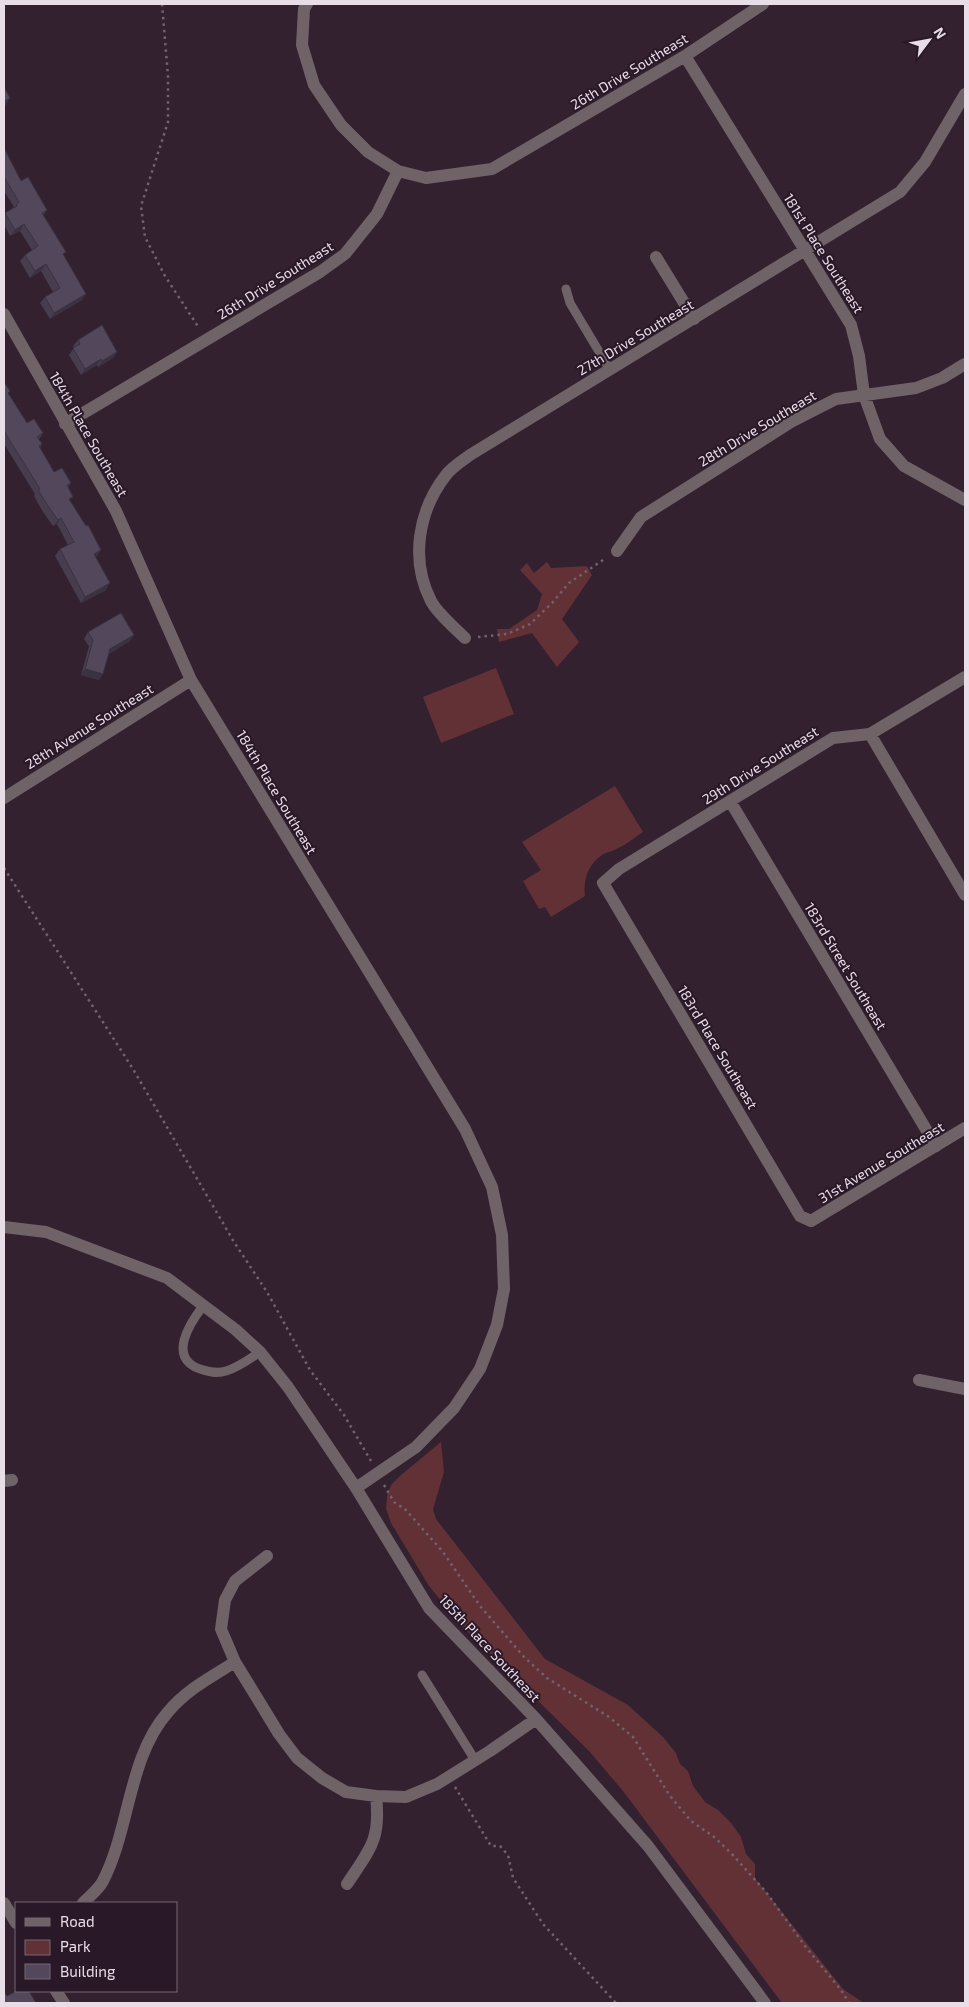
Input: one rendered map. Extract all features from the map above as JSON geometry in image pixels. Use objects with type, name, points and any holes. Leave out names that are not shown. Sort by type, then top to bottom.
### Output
[{"type":"street","points":[[307,4],[304,9],[302,45],[314,85],[341,125],[368,152],[398,171]]},
{"type":"street","name":"26th Drive Southeast","points":[[65,424],[208,340],[320,272],[345,254],[377,214],[398,171],[426,178],[492,169],[685,56],[763,4]]},
{"type":"street","name":"181st Place Southeast","points":[[685,56],[851,325],[860,356],[864,394],[880,439],[904,466],[965,499]]},
{"type":"street","name":"27th Drive Southeast","points":[[464,638],[431,603],[418,564],[419,532],[429,502],[446,474],[470,455],[900,192],[925,162],[965,94]]},
{"type":"street","points":[[656,257],[694,319]]},
{"type":"street","name":"184th Place Southeast","points":[[4,314],[116,511],[191,680],[465,1129],[492,1187],[502,1235],[504,1289],[497,1324],[480,1369],[454,1408],[416,1447],[356,1488]]},
{"type":"street","name":"28th Drive Southeast","points":[[617,551],[641,517],[791,422],[836,399],[916,388],[942,378],[965,364]]},
{"type":"street","name":"29th Drive Southeast","points":[[603,883],[619,869],[833,738],[870,734],[965,677]]},
{"type":"street","name":"28th Avenue Southeast","points":[[4,798],[191,680]]},
{"type":"street","points":[[870,734],[965,895]]},
{"type":"street","name":"183rd Street Southeast","points":[[730,801],[936,1146]]},
{"type":"street","name":"183rd Place Southeast","points":[[603,883],[800,1216],[811,1221]]},
{"type":"street","name":"31st Avenue Southeast","points":[[811,1221],[965,1128]]},
{"type":"street","name":"185th Place Southeast","points":[[4,1228],[46,1232],[166,1278],[236,1330],[260,1352],[288,1387],[356,1488],[429,1608],[536,1719],[648,1846],[765,2003]]},
{"type":"street","points":[[919,1380],[965,1389]]},
{"type":"street","points":[[267,1556],[235,1581],[224,1600],[221,1629],[235,1662],[279,1734],[297,1758],[322,1778],[346,1792],[376,1796],[406,1796],[437,1784],[449,1777],[536,1719]]},
{"type":"street","points":[[84,1902],[102,1882],[114,1853],[140,1764],[154,1731],[167,1712],[189,1691],[235,1662]]},
{"type":"street","points":[[347,1884],[372,1846],[379,1818],[376,1796]]},
{"type":"street","points":[[4,1903],[15,1921]]},
{"type":"street","points":[[57,1992],[64,2003]]},
{"type":"lane","points":[[566,289],[570,303],[610,370]]},
{"type":"lane","points":[[203,1306],[190,1324],[183,1342],[184,1356],[194,1367],[210,1372],[224,1372],[237,1367],[260,1352]]},
{"type":"lane","points":[[422,1675],[475,1760]]},
{"type":"path","points":[[162,4],[168,76],[168,122],[141,206],[145,237],[165,276],[208,340]]},
{"type":"path","points":[[464,638],[507,634],[530,624],[552,604],[569,583],[617,551]]},
{"type":"path","points":[[449,1777],[491,1846],[500,1846],[508,1855],[513,1878],[542,1924],[616,2003]]},
{"type":"green space","points":[[547,562],[551,568],[587,566],[592,575],[562,619],[579,642],[557,667],[532,633],[499,642],[497,629],[509,629],[537,610],[542,594],[520,570],[527,563],[534,573]]},
{"type":"green space","points":[[496,668],[514,714],[441,743],[423,697]]},
{"type":"green space","points":[[615,786],[643,832],[623,846],[597,859],[587,873],[585,896],[551,917],[545,907],[539,909],[523,881],[541,870],[522,842]]},
{"type":"green space","points":[[441,1442],[444,1472],[433,1509],[436,1519],[545,1659],[628,1705],[663,1737],[676,1753],[680,1764],[688,1771],[693,1786],[705,1802],[718,1810],[741,1837],[746,1854],[755,1864],[755,1878],[843,1989],[864,2003],[782,2003],[623,1791],[589,1751],[463,1627],[429,1586],[391,1523],[386,1509],[387,1496],[391,1485],[401,1475]]},
{"type":"building","points":[[4,87],[10,98],[4,102]]},
{"type":"building","points":[[4,148],[21,181],[28,177],[47,210],[42,213],[66,252],[63,254],[86,294],[54,313],[45,297],[60,288],[46,264],[35,271],[25,255],[38,246],[24,224],[15,230],[5,213],[17,206],[19,202],[4,177]]},
{"type":"building","points":[[102,325],[117,352],[85,369],[73,348],[80,344],[78,340]]},
{"type":"building","points":[[4,382],[10,391],[8,393],[27,423],[34,419],[43,433],[37,437],[42,444],[39,446],[54,472],[62,468],[71,483],[67,485],[73,497],[69,499],[86,526],[88,525],[101,550],[94,554],[110,583],[85,597],[60,549],[74,542],[61,518],[58,520],[48,506],[38,490],[40,489],[4,431]]},
{"type":"building","points":[[121,613],[134,635],[110,649],[103,674],[85,669],[93,640],[88,632]]},
{"type":"building","points":[[4,1992],[7,1996],[15,1992],[30,1992],[36,2003],[4,2003]]}]
